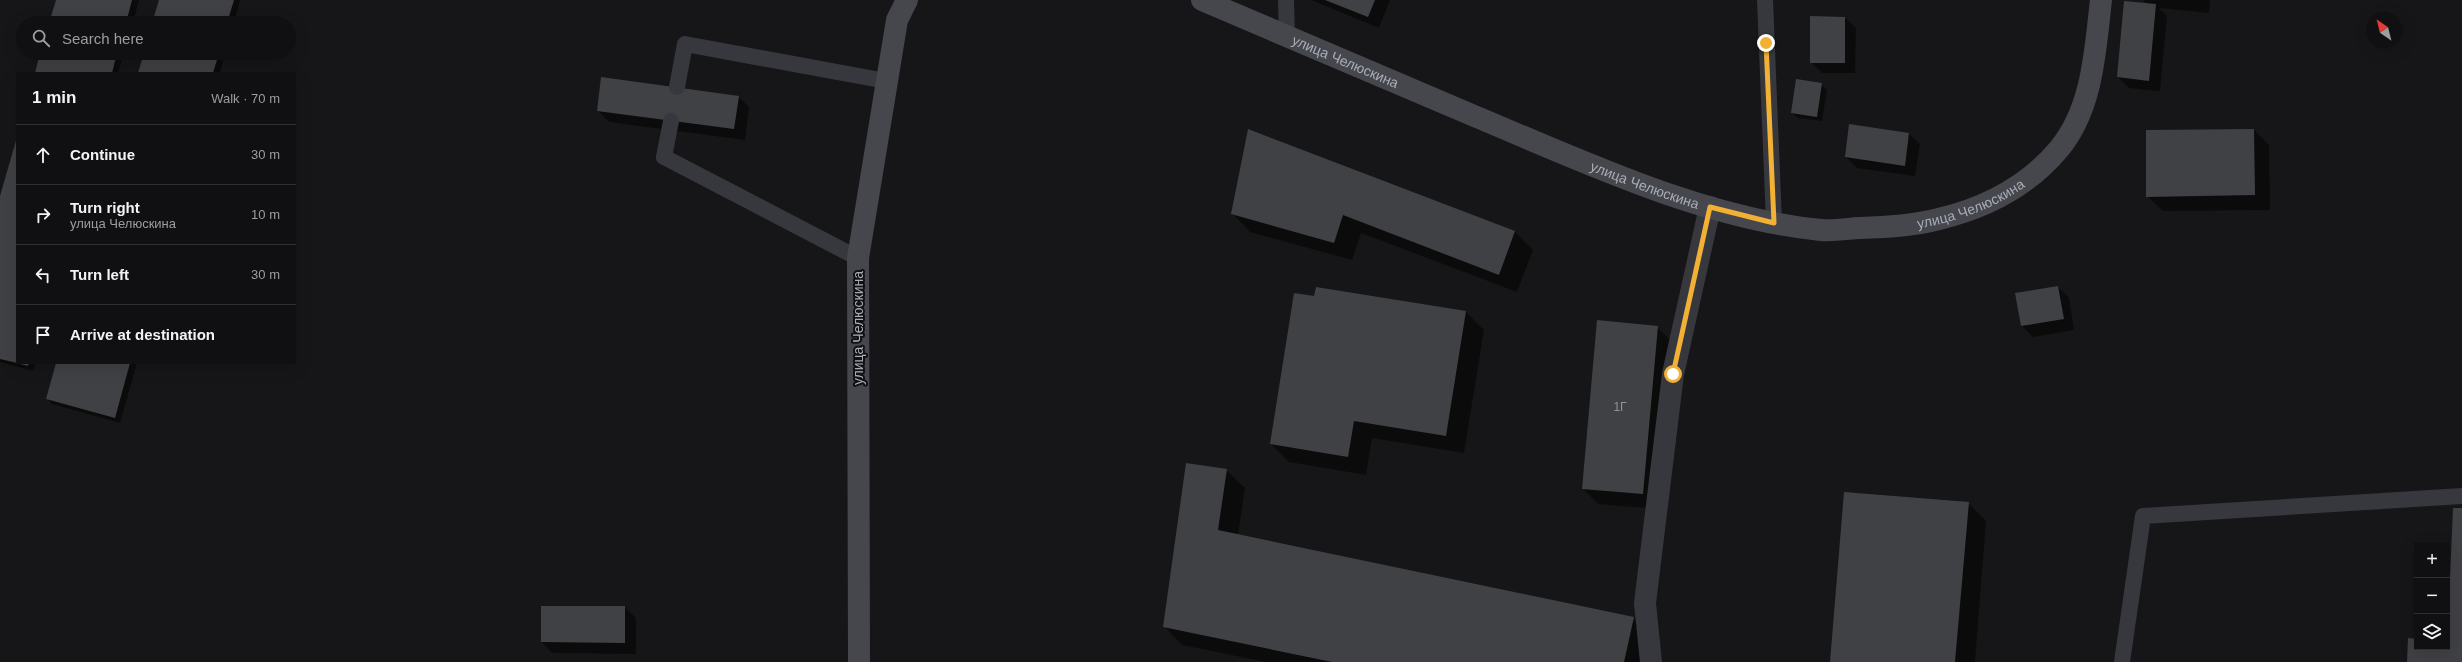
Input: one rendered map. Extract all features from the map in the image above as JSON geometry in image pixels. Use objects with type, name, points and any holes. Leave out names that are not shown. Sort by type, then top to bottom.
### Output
[{"type":"street","name":"улица Челюскина","points":[[859,662],[858,258],[897,20],[907,0]]},
{"type":"street","name":"улица Челюскина","points":[[1202,0],[1613,174],[1710,207],[1774,223],[1823,230],[1913,225],[1964,213],[2001,197],[2031,175],[2059,149],[2080,114],[2092,76],[2101,0]]},
{"type":"street","points":[[1651,662],[1645,603],[1673,374],[1710,207]]},
{"type":"lane","points":[[1286,0],[1287,37]]},
{"type":"lane","points":[[1765,0],[1774,223]]},
{"type":"lane","points":[[677,87],[685,44],[886,81]]},
{"type":"lane","points":[[671,121],[664,157],[858,258]]},
{"type":"lane","points":[[2122,662],[2143,516],[2462,496]]},
{"type":"building","points":[[56,0],[132,0],[128,16],[51,16]]},
{"type":"building","points":[[159,0],[234,0],[229,16],[154,16]]},
{"type":"building","points":[[1325,0],[1375,0],[1368,17]]},
{"type":"building","points":[[2124,1],[2156,4],[2149,81],[2117,77]]},
{"type":"building","points":[[1810,16],[1845,17],[1845,63],[1810,63]]},
{"type":"building","points":[[38,60],[115,60],[112,72],[35,72]]},
{"type":"building","points":[[142,60],[217,60],[213,72],[138,72]]},
{"type":"building","points":[[601,77],[739,96],[734,129],[597,111]]},
{"type":"building","points":[[1796,79],[1822,83],[1817,117],[1791,113]]},
{"type":"building","points":[[1849,124],[1909,133],[1905,166],[1845,157]]},
{"type":"building","points":[[1248,129],[1515,231],[1499,275],[1343,215],[1334,243],[1231,214]]},
{"type":"building","points":[[2254,129],[2255,195],[2146,197],[2146,130]]},
{"type":"building","points":[[16,140],[16,363],[0,359],[0,196]]},
{"type":"building","points":[[2058,286],[2064,319],[2021,326],[2015,293]]},
{"type":"building","points":[[1316,287],[1466,311],[1446,436],[1354,421],[1348,457],[1270,444],[1294,293],[1314,296]]},
{"type":"building","points":[[1597,320],[1658,326],[1643,494],[1582,489]]},
{"type":"building","points":[[56,364],[130,364],[115,418],[46,399]]},
{"type":"building","points":[[1186,463],[1227,469],[1218,530],[1634,617],[1624,662],[1332,662],[1163,627]]},
{"type":"building","points":[[1844,492],[1969,502],[1955,662],[1830,662]]},
{"type":"building","points":[[2453,508],[2462,508],[2462,662],[2407,662],[2408,638],[2414,639],[2414,650],[2450,650],[2450,578]]},
{"type":"building","points":[[541,606],[625,606],[625,643],[541,642]]},
{"type":"route","points":[[1673,374],[1710,207],[1774,223],[1766,43]]}]
